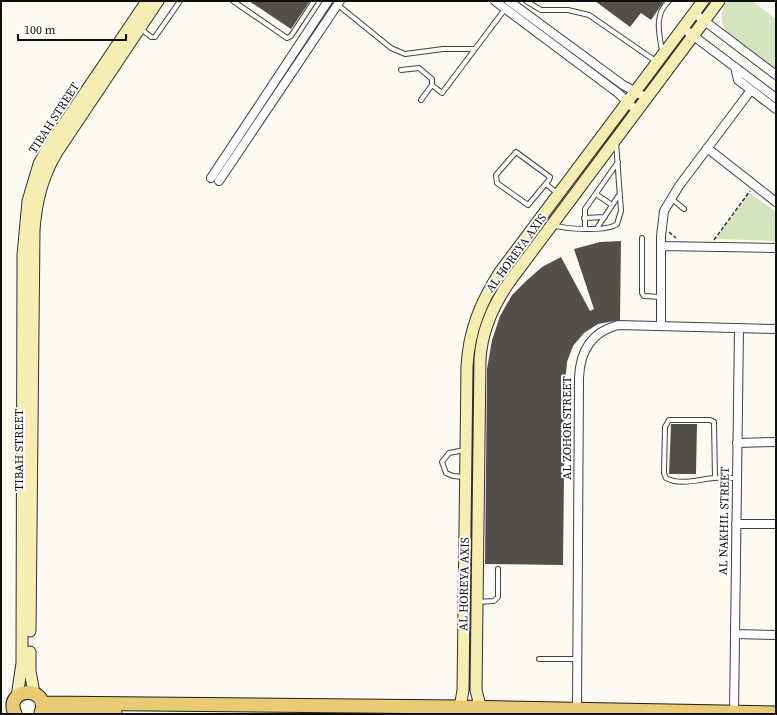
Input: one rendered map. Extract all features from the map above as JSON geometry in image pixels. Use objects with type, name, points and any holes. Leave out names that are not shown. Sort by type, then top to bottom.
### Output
[{"type":"main road","name":"TIBAH STREET","points":[[135,30],[148,1]]},
{"type":"main road","name":"TIBAH STREET","points":[[18,696],[22,663],[23,254],[27,210],[35,174],[44,156],[135,30],[158,1]]},
{"type":"main road","name":"AL HOREYA AXIS","points":[[456,711],[463,690],[467,357],[470,336],[476,316],[482,301],[500,272],[703,1]]},
{"type":"main road","name":"AL HOREYA AXIS","points":[[481,711],[476,690],[477,602],[481,343],[487,321],[498,300],[552,225],[719,1]]},
{"type":"main road","name":"TIBAH STREET","points":[[39,706],[30,663],[34,218],[39,192],[52,160],[103,74]]},
{"type":"main road","points":[[16,714],[13,705],[18,696],[25,692],[39,706],[169,714],[210,714]]},
{"type":"main road","points":[[39,706],[456,711],[577,709],[776,713]]},
{"type":"street","points":[[211,178],[328,1]]},
{"type":"street","points":[[495,1],[507,5],[635,92],[647,98]]},
{"type":"street","points":[[219,181],[338,3]]},
{"type":"street","points":[[507,5],[628,102],[637,111]]},
{"type":"street","points":[[694,13],[776,75]]},
{"type":"street","points":[[683,28],[776,98]]},
{"type":"street","points":[[735,67],[738,80],[776,109]]},
{"type":"street","points":[[661,325],[662,219],[671,198],[750,90]]},
{"type":"street","points":[[707,148],[776,202]]},
{"type":"street","points":[[661,246],[776,248]]},
{"type":"street","name":"AL ZOHOR STREET","points":[[577,709],[579,378],[581,357],[585,348],[591,340],[608,328],[628,325],[776,329]]},
{"type":"street","name":"AL NAKHIL STREET","points":[[734,713],[739,328]]},
{"type":"street","points":[[737,443],[776,442]]},
{"type":"street","points":[[736,524],[776,524]]},
{"type":"street","points":[[735,634],[776,635]]},
{"type":"lane","points":[[135,30],[151,37],[155,37],[180,1]]},
{"type":"lane","points":[[233,1],[287,38],[291,36],[314,1]]},
{"type":"lane","points":[[526,1],[541,10],[568,10],[589,15],[660,59]]},
{"type":"lane","points":[[660,59],[659,18],[660,12],[669,1]]},
{"type":"lane","points":[[338,3],[391,48],[400,53],[443,49],[475,49]]},
{"type":"lane","points":[[401,70],[419,68],[430,76],[432,85],[442,93],[507,5]]},
{"type":"lane","points":[[421,100],[432,85]]},
{"type":"lane","points":[[552,225],[563,228],[610,228],[617,224],[620,216],[620,194],[616,140]]},
{"type":"lane","points":[[517,152],[548,174],[550,178],[546,184],[531,204],[527,206],[497,183],[496,177],[513,154],[517,152]]},
{"type":"lane","points":[[585,228],[585,209],[618,162]]},
{"type":"lane","points":[[546,184],[559,194]]},
{"type":"lane","points":[[596,194],[612,206]]},
{"type":"lane","points":[[597,228],[620,194]]},
{"type":"lane","points":[[671,198],[684,209]]},
{"type":"lane","points":[[584,218],[605,217]]},
{"type":"lane","points":[[642,238],[642,293],[646,296],[661,297]]},
{"type":"lane","points":[[715,478],[714,422],[710,420],[671,419],[666,422],[664,473],[666,478],[671,481],[700,481],[715,478],[737,478]]},
{"type":"lane","points":[[465,477],[449,475],[443,470],[442,462],[449,453],[466,450]]},
{"type":"lane","points":[[477,602],[494,601],[498,597],[498,569]]},
{"type":"lane","points":[[538,659],[577,659]]},
{"type":"path","points":[[721,241],[713,241],[750,190],[755,194]]},
{"type":"path","points":[[668,230],[679,239]]},
{"type":"green space","points":[[727,1],[752,1],[776,19],[776,69],[726,32],[723,24],[722,13]]},
{"type":"green space","points":[[750,193],[776,212],[776,241],[716,239]]},
{"type":"building","points":[[249,1],[310,1],[291,29]]},
{"type":"building","points":[[595,1],[664,1],[651,20],[641,13],[630,27]]},
{"type":"building","points":[[621,241],[620,320],[598,324],[584,333],[573,346],[567,362],[565,383],[563,565],[485,564],[487,369],[492,340],[500,316],[512,295],[525,282],[542,267],[561,257],[590,311],[594,309],[574,249],[600,242]]},
{"type":"building","points":[[671,424],[697,424],[696,474],[669,474]]}]
